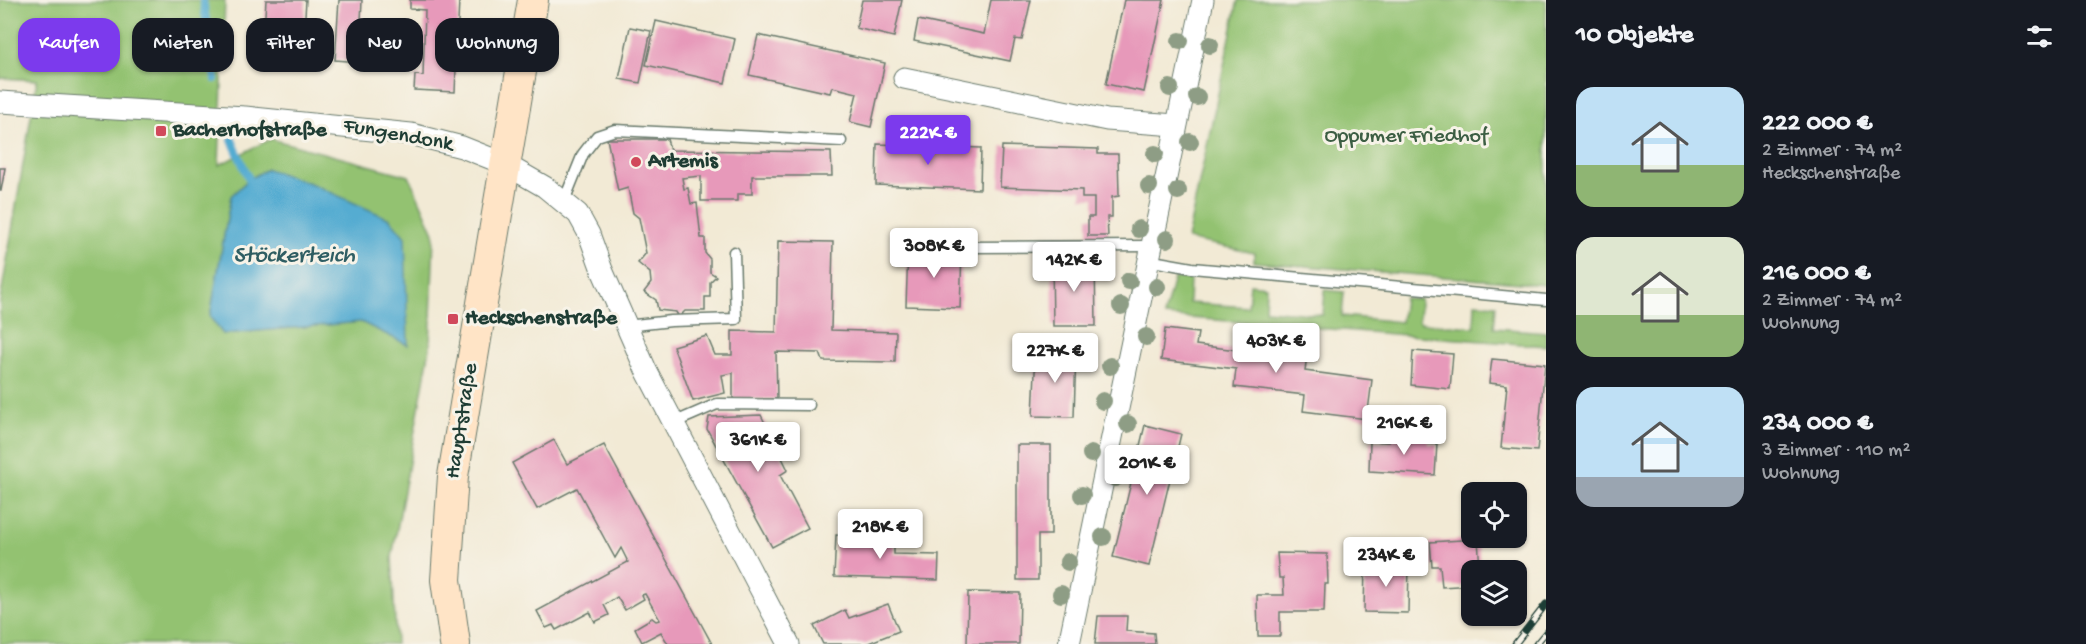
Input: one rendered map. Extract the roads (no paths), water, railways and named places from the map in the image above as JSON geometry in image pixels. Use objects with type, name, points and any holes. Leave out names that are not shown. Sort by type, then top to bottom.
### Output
[{"type":"main road","name":"Hauptstraße","points":[[455,644],[446,580],[453,477],[533,0]]},
{"type":"street","points":[[1069,644],[1203,0]]},
{"type":"street","points":[[904,78],[1107,120],[1176,125]]},
{"type":"street","name":"Fungendonk","points":[[0,102],[245,117],[368,128],[411,134],[462,147],[505,164]]},
{"type":"street","points":[[505,164],[564,201],[578,214],[589,234],[626,326],[673,423],[789,644]]},
{"type":"lane","points":[[564,201],[583,154],[597,136],[615,130],[842,141]]},
{"type":"lane","points":[[969,247],[1149,253],[1192,268],[1546,300]]},
{"type":"lane","points":[[626,326],[671,321],[736,319],[734,252]]},
{"type":"lane","points":[[673,423],[717,404],[810,405]]},
{"type":"water","name":"Stöckerteich","points":[[267,169],[310,183],[390,219],[405,237],[408,345],[361,322],[223,334],[210,317],[231,196],[249,179]]},
{"type":"waterway","points":[[203,0],[215,79]]},
{"type":"waterway","points":[[232,140],[249,179]]},
{"type":"railway","points":[[1515,644],[1546,604]]},
{"type":"railway","points":[[1536,644],[1546,632]]},
{"type":"place","name":"Bacherhofstraße","points":[[161,131]]},
{"type":"place","name":"Artemis","points":[[636,162]]},
{"type":"place","name":"Heckschenstraße","points":[[453,319]]},
{"type":"park label","name":"Oppumer Friedhof","points":[[1406,137]]}]
